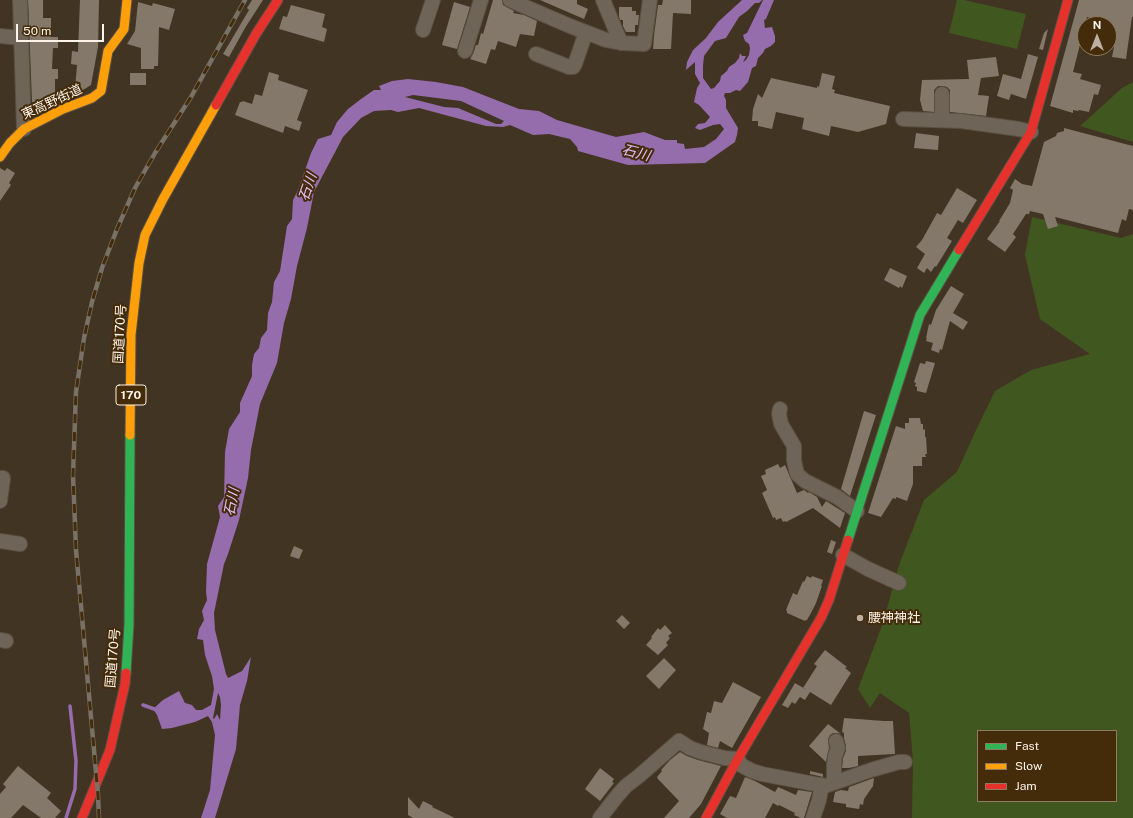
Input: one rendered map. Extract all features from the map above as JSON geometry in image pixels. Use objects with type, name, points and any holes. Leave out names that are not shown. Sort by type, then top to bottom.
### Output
[{"type":"main road","name":"東高野街道","points":[[0,157],[10,143],[24,129],[63,109],[92,98],[101,91],[108,51],[124,29],[127,0]]},
{"type":"main road","name":"国道170号","points":[[82,818],[110,750],[125,684],[129,625],[132,335],[139,263],[145,235],[171,185],[256,34],[278,0]]},
{"type":"main road","points":[[706,818],[738,759],[821,618],[829,600],[920,315],[1031,132],[1068,0]]},
{"type":"street","points":[[20,0],[24,129]]},
{"type":"street","points":[[465,51],[465,27],[481,0]]},
{"type":"street","points":[[510,0],[521,6],[606,40],[621,43],[644,44],[650,0]]},
{"type":"street","points":[[603,0],[621,43]]},
{"type":"street","points":[[424,30],[427,3]]},
{"type":"street","points":[[544,53],[569,67],[573,67],[586,32]]},
{"type":"street","points":[[0,36],[20,38]]},
{"type":"street","points":[[942,94],[942,120]]},
{"type":"street","points":[[903,119],[961,121],[1031,132]]},
{"type":"street","points":[[780,409],[779,414],[781,424],[794,446],[794,460],[797,474],[805,481],[837,497],[857,511]]},
{"type":"street","points":[[0,478],[3,478],[0,501]]},
{"type":"street","points":[[0,541],[20,544]]},
{"type":"street","points":[[843,555],[868,569],[899,583]]},
{"type":"street","points":[[600,818],[626,786],[679,741],[690,748],[701,752],[724,758],[738,759],[741,765],[762,774],[828,784],[871,770],[899,762],[905,762]]},
{"type":"street","points":[[813,818],[819,800],[828,784],[834,764],[838,748],[836,741]]},
{"type":"green space","points":[[957,0],[964,0],[1026,14],[1017,49],[949,33]]},
{"type":"green space","points":[[1133,82],[1133,142],[1080,126],[1122,88]]},
{"type":"green space","points":[[1032,217],[1121,238],[1133,234],[1133,818],[912,818],[913,761],[909,713],[880,693],[870,708],[858,689],[883,623],[899,565],[924,500],[957,472],[995,391],[1031,370],[1090,354],[1040,319],[1025,255]]},
{"type":"water","name":"石川","points":[[742,0],[762,0],[759,3],[755,3],[739,17],[726,38],[715,41],[704,56],[703,78],[711,89],[714,88],[720,81],[721,76],[729,67],[735,63],[739,58],[740,53],[742,56],[746,56],[743,62],[746,60],[749,55],[750,48],[743,35],[747,33],[763,0],[774,0],[766,19],[764,20],[765,28],[772,27],[775,42],[765,49],[758,58],[756,66],[752,68],[748,82],[740,91],[736,90],[730,93],[725,93],[724,96],[726,100],[726,108],[738,128],[735,142],[705,163],[628,165],[578,151],[577,147],[570,139],[549,134],[533,135],[510,125],[503,127],[486,126],[419,108],[398,112],[391,110],[374,111],[361,118],[343,137],[314,192],[291,299],[284,323],[277,363],[260,404],[251,450],[248,478],[239,520],[224,564],[214,613],[215,630],[228,678],[242,671],[251,657],[247,681],[240,705],[236,749],[215,818],[201,818],[210,790],[215,735],[212,722],[208,716],[195,722],[162,729],[153,709],[163,700],[179,691],[185,703],[192,705],[196,710],[202,710],[211,705],[214,689],[212,676],[205,655],[203,640],[197,639],[199,629],[204,620],[202,611],[207,600],[207,564],[220,517],[218,506],[224,497],[225,452],[229,429],[240,412],[240,403],[252,376],[254,354],[259,348],[261,338],[267,330],[268,313],[272,302],[274,282],[280,271],[287,226],[292,219],[293,200],[318,139],[331,135],[337,122],[348,109],[374,90],[381,90],[379,86],[392,81],[408,79],[463,87],[519,109],[539,111],[557,120],[616,137],[644,132],[665,140],[677,140],[677,143],[684,144],[685,149],[704,147],[716,139],[724,129],[720,124],[700,130],[695,128],[698,124],[705,123],[710,117],[699,105],[694,102],[697,88],[700,83],[695,74],[695,62],[686,70],[687,62],[693,50],[706,38],[718,22]],"holes":[[[413,95],[461,101],[504,121],[501,124],[496,124],[458,108],[444,107],[405,97]],[[218,693],[221,705],[220,720],[217,714],[214,719],[213,718]]]},
{"type":"building","points":[[28,0],[43,0],[43,18],[51,18],[51,37],[58,37],[58,48],[53,48],[52,69],[58,69],[58,79],[55,79],[55,99],[45,99],[45,102],[32,102]]},
{"type":"building","points":[[80,0],[99,0],[98,47],[91,85],[83,90],[75,89],[77,65],[71,64],[72,51],[78,52]]},
{"type":"building","points":[[252,0],[263,0],[229,57],[223,54],[249,10],[247,8]]},
{"type":"building","points":[[493,0],[502,0],[503,5],[514,11],[513,13],[524,15],[537,21],[534,36],[520,34],[516,47],[498,41],[495,50],[491,49],[486,64],[470,59],[476,45],[478,45],[481,33],[483,34]]},
{"type":"building","points":[[540,0],[577,0],[577,4],[588,9],[584,19]]},
{"type":"building","points":[[663,0],[691,0],[691,14],[673,13],[671,49],[653,49],[658,5],[662,5]]},
{"type":"building","points":[[1079,0],[1133,0],[1133,17],[1126,59],[1112,57],[1117,56],[1117,16],[1077,16],[1077,56],[1073,72],[1082,74],[1080,79],[1101,85],[1098,95],[1094,94],[1089,112],[1073,110],[1073,113],[1050,106]]},
{"type":"building","points":[[138,2],[152,6],[153,3],[175,9],[169,30],[159,27],[158,66],[154,66],[154,69],[141,69],[141,48],[127,44],[135,31]]},
{"type":"building","points":[[454,2],[470,7],[457,49],[442,45]]},
{"type":"building","points":[[291,5],[325,14],[322,27],[327,29],[324,42],[279,29],[283,16],[287,17]]},
{"type":"building","points":[[619,7],[632,7],[632,11],[636,11],[636,15],[639,15],[638,25],[635,25],[635,32],[626,32],[623,26],[623,20],[620,20]]},
{"type":"building","points":[[1048,29],[1043,50],[1039,49],[1044,33]]},
{"type":"building","points":[[1028,54],[1038,57],[1026,99],[1011,94],[1009,100],[997,96],[1003,74],[1021,79]]},
{"type":"building","points":[[996,57],[999,76],[981,78],[978,95],[989,96],[986,116],[950,112],[950,90],[947,87],[942,86],[938,86],[934,90],[934,112],[923,111],[920,100],[922,80],[969,79],[967,60]]},
{"type":"building","points":[[269,72],[279,75],[278,80],[308,90],[297,120],[302,122],[299,131],[285,126],[283,133],[235,115],[240,102],[243,101],[252,104],[255,94],[262,96]]},
{"type":"building","points":[[130,73],[146,73],[146,85],[130,85]]},
{"type":"building","points":[[822,73],[835,76],[832,89],[835,90],[834,93],[890,106],[886,124],[858,132],[831,126],[829,136],[802,129],[804,118],[776,112],[772,129],[758,126],[758,121],[752,121],[753,109],[758,94],[762,98],[771,78],[817,88],[817,86],[819,87]]},
{"type":"building","points":[[1064,128],[1133,146],[1133,210],[1129,209],[1126,221],[1122,219],[1118,233],[1055,217],[1058,226],[1048,229],[1043,214],[1030,211],[1029,214],[1026,214],[1013,234],[1016,237],[1005,252],[987,239],[1000,221],[1010,203],[1013,190],[1010,188],[1015,179],[1022,184],[1032,186],[1044,142],[1056,136],[1057,133],[1064,131]]},
{"type":"building","points":[[916,133],[939,136],[938,150],[914,148]]},
{"type":"building","points":[[0,168],[5,171],[7,168],[15,173],[9,183],[11,185],[0,201]]},
{"type":"building","points":[[957,188],[977,200],[963,223],[958,220],[947,238],[952,241],[936,267],[935,266],[931,272],[927,268],[924,273],[917,268],[925,254],[916,247],[922,240],[937,213],[941,215]]},
{"type":"building","points":[[890,268],[907,276],[902,288],[900,286],[899,288],[884,280]]},
{"type":"building","points":[[951,286],[964,294],[953,313],[968,322],[963,330],[950,321],[942,350],[940,349],[939,353],[931,350],[933,343],[926,341],[926,338],[929,324],[931,325],[936,310]]},
{"type":"building","points":[[926,361],[935,363],[926,393],[917,391],[917,387],[915,386],[916,383],[914,382],[920,363],[925,364]]},
{"type":"building","points":[[864,411],[876,415],[850,496],[841,489]]},
{"type":"building","points":[[909,418],[920,418],[921,424],[923,424],[923,430],[925,429],[926,437],[926,457],[922,457],[922,466],[913,466],[913,484],[907,501],[896,497],[896,499],[893,498],[881,517],[868,513],[896,426],[905,429],[905,423],[909,423]]},
{"type":"building","points":[[778,464],[780,468],[785,465],[797,493],[804,490],[808,493],[809,492],[817,497],[822,507],[826,501],[845,513],[840,528],[813,508],[786,522],[783,522],[781,518],[776,520],[775,517],[773,518],[762,493],[767,490],[761,476],[766,474],[765,470]]},
{"type":"building","points":[[831,540],[836,542],[832,554],[827,552]]},
{"type":"building","points":[[294,546],[303,550],[299,559],[290,556]]},
{"type":"building","points":[[807,576],[811,578],[812,576],[823,580],[816,603],[805,621],[787,613],[786,610],[793,593],[797,595],[803,581],[804,582]]},
{"type":"building","points":[[622,615],[630,623],[624,629],[616,621]]},
{"type":"building","points":[[665,625],[672,633],[668,636],[670,638],[666,643],[668,645],[658,655],[646,645],[658,628],[660,630]]},
{"type":"building","points":[[825,650],[847,667],[845,668],[851,673],[831,705],[810,692],[805,700],[800,697],[795,704],[792,702],[788,708],[782,705],[795,683],[803,688],[817,666],[814,664]]},
{"type":"building","points":[[664,658],[676,670],[659,689],[646,676]]},
{"type":"building","points":[[733,682],[761,697],[732,748],[720,741],[718,748],[707,745],[709,733],[703,729],[707,712],[711,713],[714,701],[722,703]]},
{"type":"building","points":[[844,718],[893,721],[895,754],[858,756],[858,766],[842,768],[843,758],[846,751],[844,733],[842,732]]},
{"type":"building","points":[[828,724],[841,734],[833,733],[830,735],[828,739],[829,748],[826,762],[809,746]]},
{"type":"building","points":[[680,752],[698,760],[721,766],[701,804],[689,818],[664,818],[679,801],[657,777],[670,760]]},
{"type":"building","points":[[18,766],[51,793],[47,798],[61,811],[55,818],[41,818],[23,805],[11,818],[0,818],[0,794],[6,787],[3,784]]},
{"type":"building","points":[[600,768],[614,779],[612,782],[614,783],[600,801],[585,789]]},
{"type":"building","points":[[810,771],[823,774],[823,777],[810,774]]},
{"type":"building","points":[[745,777],[775,792],[778,787],[796,795],[798,790],[812,792],[804,818],[794,815],[795,813],[773,803],[765,818],[727,818],[720,814],[730,796],[736,798]]},
{"type":"building","points":[[874,778],[873,786],[864,799],[863,805],[860,804],[859,809],[846,807],[846,804],[833,802],[835,792],[841,790],[848,791],[849,787]]},
{"type":"building","points":[[408,797],[419,809],[423,801],[455,818],[413,818],[408,815]]},
{"type":"waterway","points":[[143,705],[157,710]]},
{"type":"waterway","points":[[66,818],[75,789],[76,761],[70,706]]},
{"type":"railway","points":[[99,818],[76,550],[73,475],[76,392],[84,338],[92,302],[102,268],[135,188],[155,153],[191,97],[245,0]]},
{"type":"traffic: fast","points":[[848,540],[920,315],[959,250]]},
{"type":"traffic: fast","points":[[126,673],[129,625],[130,435]]},
{"type":"traffic: slow","points":[[0,157],[10,143],[24,129],[63,109],[92,98],[101,91],[108,51],[124,29],[127,0]]},
{"type":"traffic: slow","points":[[130,435],[131,335],[139,263],[145,235],[163,199],[216,105]]},
{"type":"traffic: jam","points":[[216,105],[256,34],[278,0]]},
{"type":"traffic: jam","points":[[959,250],[1031,132],[1068,0]]},
{"type":"traffic: jam","points":[[706,818],[736,762],[821,618],[829,600],[848,540]]},
{"type":"traffic: jam","points":[[82,818],[110,750],[125,684],[126,673]]},
{"type":"place","name":"腰神神社","points":[[860,618]]}]
